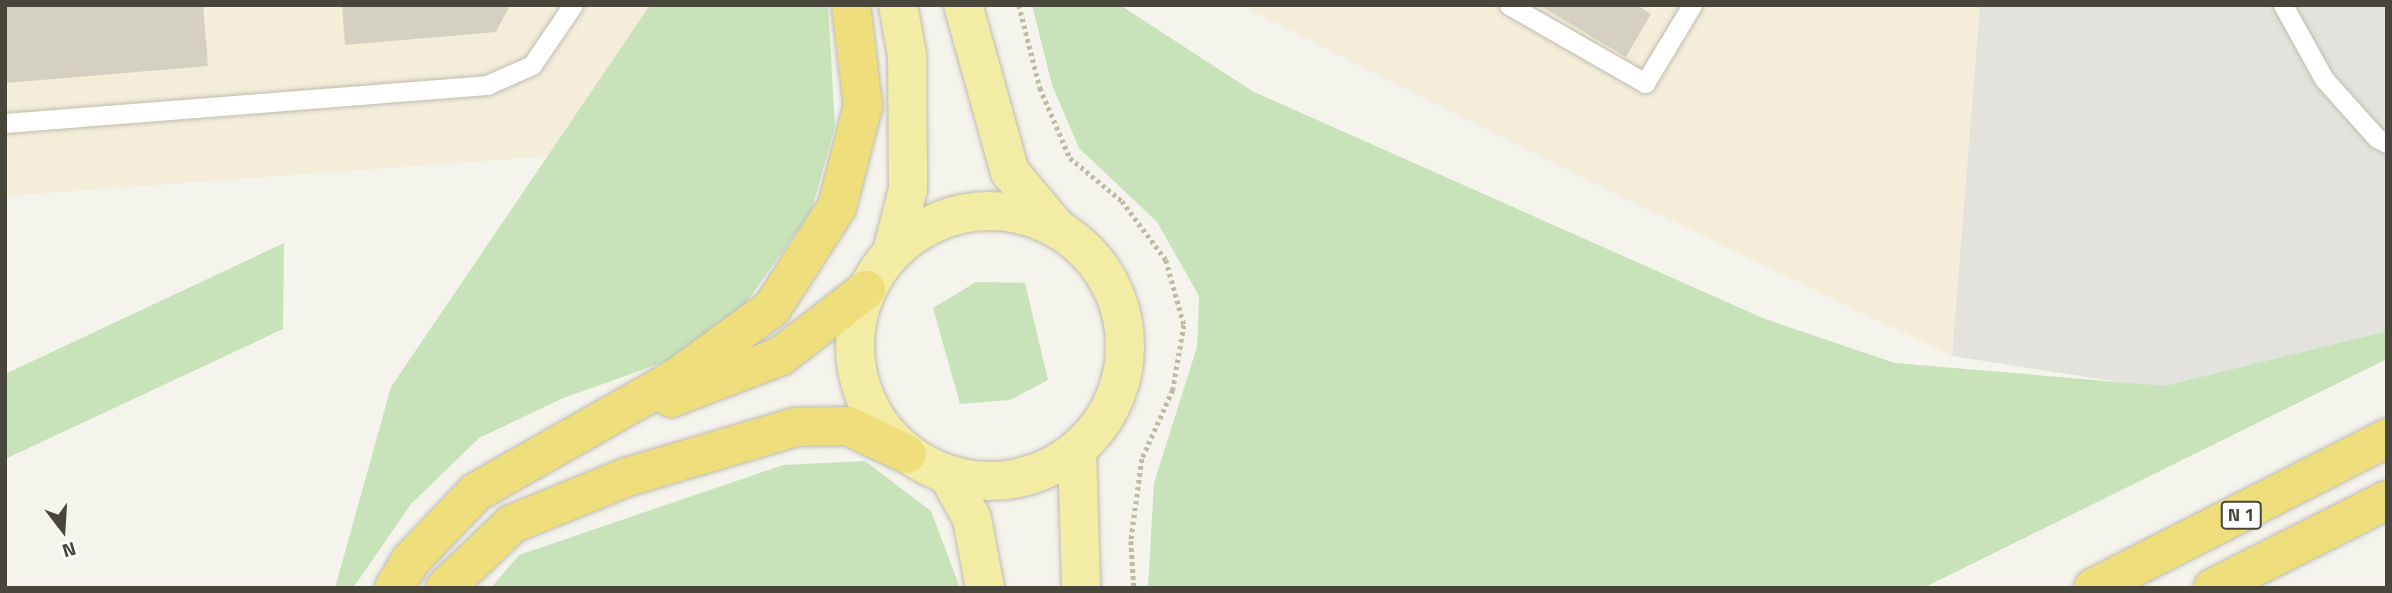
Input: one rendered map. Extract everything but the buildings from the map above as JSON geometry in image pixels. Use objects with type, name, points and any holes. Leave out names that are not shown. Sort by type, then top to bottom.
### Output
[{"type":"highway","points":[[394,588],[410,561],[476,492],[561,440],[675,379],[772,309],[837,207],[863,106],[850,5]]},
{"type":"highway","points":[[561,440],[782,356],[866,290]]},
{"type":"highway","points":[[445,588],[512,524],[627,477],[796,427],[848,426],[908,454]]},
{"type":"highway","name":"N 1","points":[[2093,588],[2387,438]]},
{"type":"highway","points":[[2213,588],[2387,500]]},
{"type":"main road","points":[[892,252],[908,189],[907,55],[898,5]]},
{"type":"main road","points":[[962,5],[1010,172],[1056,228],[1091,255],[1115,291],[1126,334],[1122,377],[1110,407],[1077,450],[1037,473],[993,482],[948,475],[908,454],[877,421],[858,379],[855,334],[866,290],[892,252],[929,225],[972,211],[1016,213],[1056,228]]},
{"type":"main road","points":[[1077,450],[1081,588]]},
{"type":"main road","points":[[948,475],[972,519],[985,588]]},
{"type":"lane","points":[[5,123],[487,85],[532,65],[573,5]]},
{"type":"lane","points":[[1509,5],[1645,83],[1692,5]]},
{"type":"lane","points":[[2283,5],[2324,79],[2377,138],[2387,142]]},
{"type":"path","points":[[1019,5],[1040,89],[1070,158],[1122,201],[1166,260],[1184,325],[1174,390],[1143,460],[1131,541],[1134,588]]},
{"type":"shaded area","points":[[5,5],[650,5],[550,156],[5,196]]},
{"type":"shaded area","points":[[1240,5],[1980,5],[1952,356],[1602,187]]},
{"type":"shaded area","points":[[1980,5],[2387,5],[2387,331],[2158,388],[1952,356]]},
{"type":"green space","points":[[650,5],[828,5],[835,126],[811,212],[745,304],[667,361],[561,399],[479,438],[411,504],[353,588],[335,588],[391,387]]},
{"type":"green space","points":[[1032,5],[1120,5],[1252,91],[1765,319],[1895,363],[2165,386],[2387,331],[2387,359],[1923,588],[1148,588],[1154,483],[1197,347],[1199,296],[1157,222],[1079,148],[1052,85]]},
{"type":"green space","points":[[284,243],[283,329],[5,459],[5,374]]},
{"type":"green space","points":[[976,282],[1025,283],[1048,380],[1010,400],[960,404],[933,308]]},
{"type":"green space","points":[[865,461],[931,511],[960,588],[491,588],[519,555],[783,465]]}]
